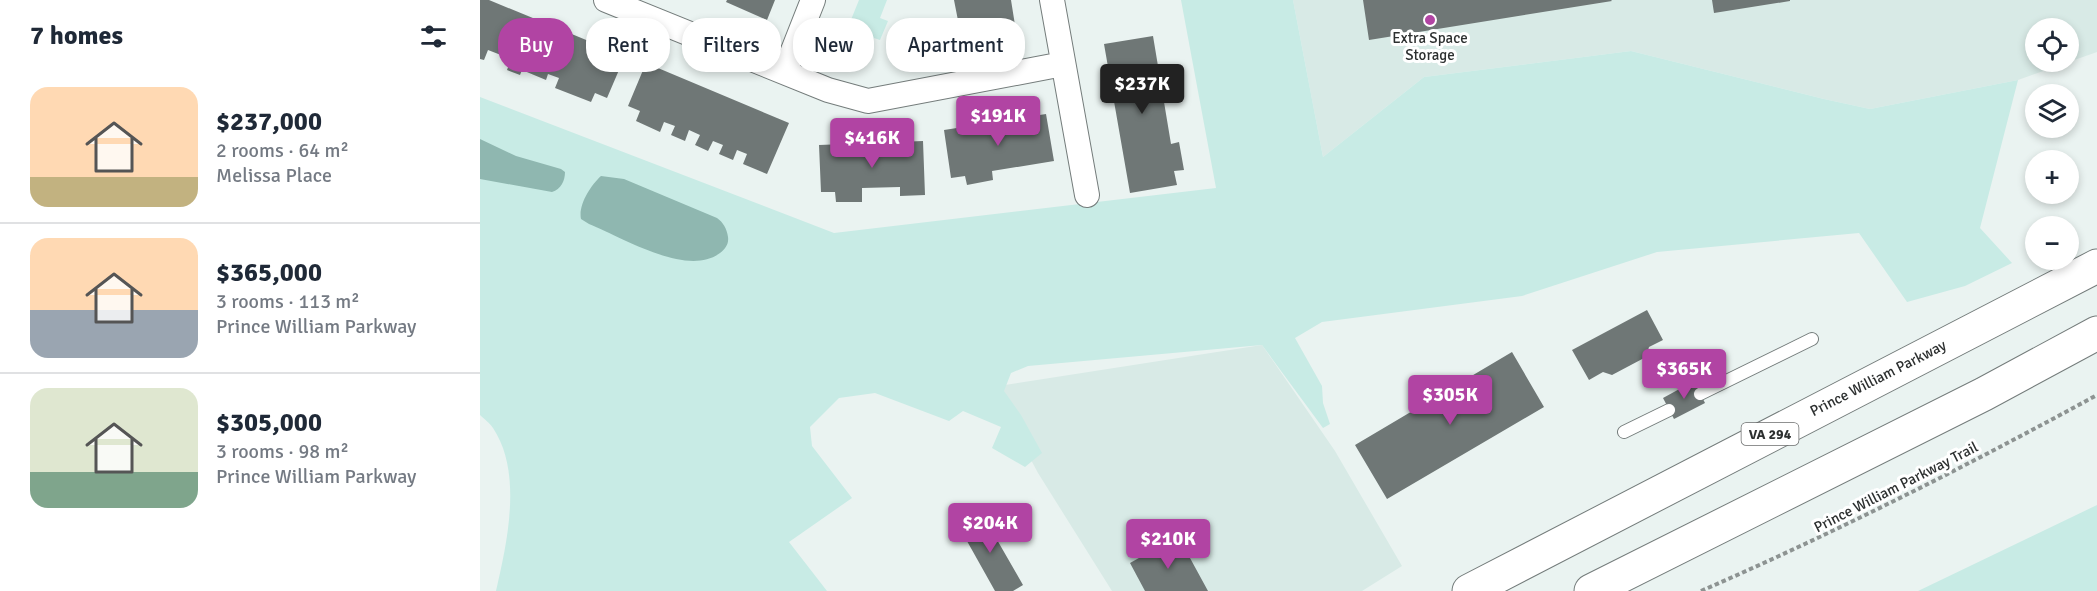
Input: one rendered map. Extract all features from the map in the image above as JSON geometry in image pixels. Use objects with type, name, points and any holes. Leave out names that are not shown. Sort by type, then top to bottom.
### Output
[{"type":"highway","name":"Prince William Parkway","points":[[1468,591],[2084,272],[2097,255]]},
{"type":"highway","points":[[1590,591],[1963,405],[2097,333]]},
{"type":"street","points":[[606,0],[828,90],[868,101],[1063,64]]},
{"type":"street","points":[[785,71],[813,0]]},
{"type":"street","points":[[1052,0],[1087,195]]},
{"type":"lane","points":[[1701,394],[1812,339]]},
{"type":"lane","points":[[1624,432],[1669,410]]},
{"type":"path","name":"Prince William Parkway Trail","points":[[1701,591],[1802,547],[2000,448],[2097,395]]},
{"type":"shaded area","points":[[859,0],[887,0],[880,18],[886,20],[886,26],[880,40],[874,38],[874,18],[852,18]]},
{"type":"shaded area","points":[[1181,0],[1293,0],[1323,157],[1424,77],[1631,51],[1870,109],[2018,80],[1980,228],[2012,263],[1965,286],[1907,302],[1859,233],[1657,252],[1522,296],[1322,322],[1295,338],[1322,386],[1323,403],[1330,424],[1323,428],[1262,345],[1028,366],[1011,373],[1004,391],[1021,415],[1042,453],[1025,467],[992,448],[1001,427],[963,411],[949,421],[875,393],[839,398],[810,427],[812,446],[852,498],[789,542],[827,591],[496,591],[508,530],[510,487],[508,466],[502,446],[492,426],[480,415],[480,97],[834,233],[1216,188]]},
{"type":"shaded area","points":[[1293,0],[2097,0],[2097,52],[2079,58],[2079,18],[2025,18],[2025,72],[2041,72],[2018,80],[1870,109],[1631,51],[1424,77],[1323,157]]},
{"type":"shaded area","points":[[480,139],[516,156],[561,169],[565,172],[562,184],[552,192],[480,179]]},
{"type":"shaded area","points":[[601,176],[624,179],[717,218],[727,231],[726,246],[720,253],[706,259],[690,261],[654,253],[589,224],[581,219],[581,208],[589,190]]},
{"type":"shaded area","points":[[1262,345],[1335,451],[1402,566],[1362,591],[1112,591],[1038,473],[992,387]]},
{"type":"shaded area","points":[[2097,505],[2097,591],[1918,591]]},
{"type":"building","points":[[480,0],[489,0],[533,18],[498,18],[498,54],[488,50],[484,60],[480,59]]},
{"type":"building","points":[[727,0],[775,0],[768,18],[762,18],[726,2]]},
{"type":"building","points":[[954,0],[1011,0],[1014,18],[958,18]]},
{"type":"building","name":"Extra Space Storage","points":[[1363,0],[1611,0],[1612,1],[1369,40]]},
{"type":"building","points":[[1712,0],[1790,0],[1790,1],[1714,13]]},
{"type":"building","points":[[574,35],[586,40],[586,72],[618,72],[607,98],[595,93],[591,102],[555,88],[559,78],[548,74],[546,80],[527,72],[574,72]]},
{"type":"building","points":[[1153,36],[1171,144],[1179,142],[1184,170],[1174,171],[1177,185],[1130,193],[1104,44]]},
{"type":"building","points":[[642,72],[667,72],[789,123],[767,174],[743,164],[747,154],[737,150],[733,160],[719,154],[723,145],[713,141],[708,151],[695,145],[700,135],[689,130],[685,141],[671,135],[675,126],[664,122],[660,132],[636,121],[640,111],[628,106]]},
{"type":"building","points":[[1046,114],[1054,161],[992,171],[993,180],[967,185],[965,176],[951,178],[944,130]]},
{"type":"building","points":[[923,141],[925,195],[900,196],[900,187],[862,188],[862,202],[836,202],[835,192],[821,192],[819,145]]},
{"type":"building","points":[[1647,310],[1663,340],[1649,347],[1646,357],[1612,375],[1603,372],[1589,380],[1572,350]]},
{"type":"building","points":[[1512,352],[1544,407],[1387,499],[1355,445]]},
{"type":"building","points":[[1694,381],[1705,403],[1674,419],[1663,398]]},
{"type":"building","points":[[981,512],[1023,585],[1013,591],[995,591],[958,525]]},
{"type":"building","points":[[1178,536],[1208,591],[1145,591],[1130,563]]},
{"type":"place","name":"Extra Space Storage","points":[[1430,20]]}]
